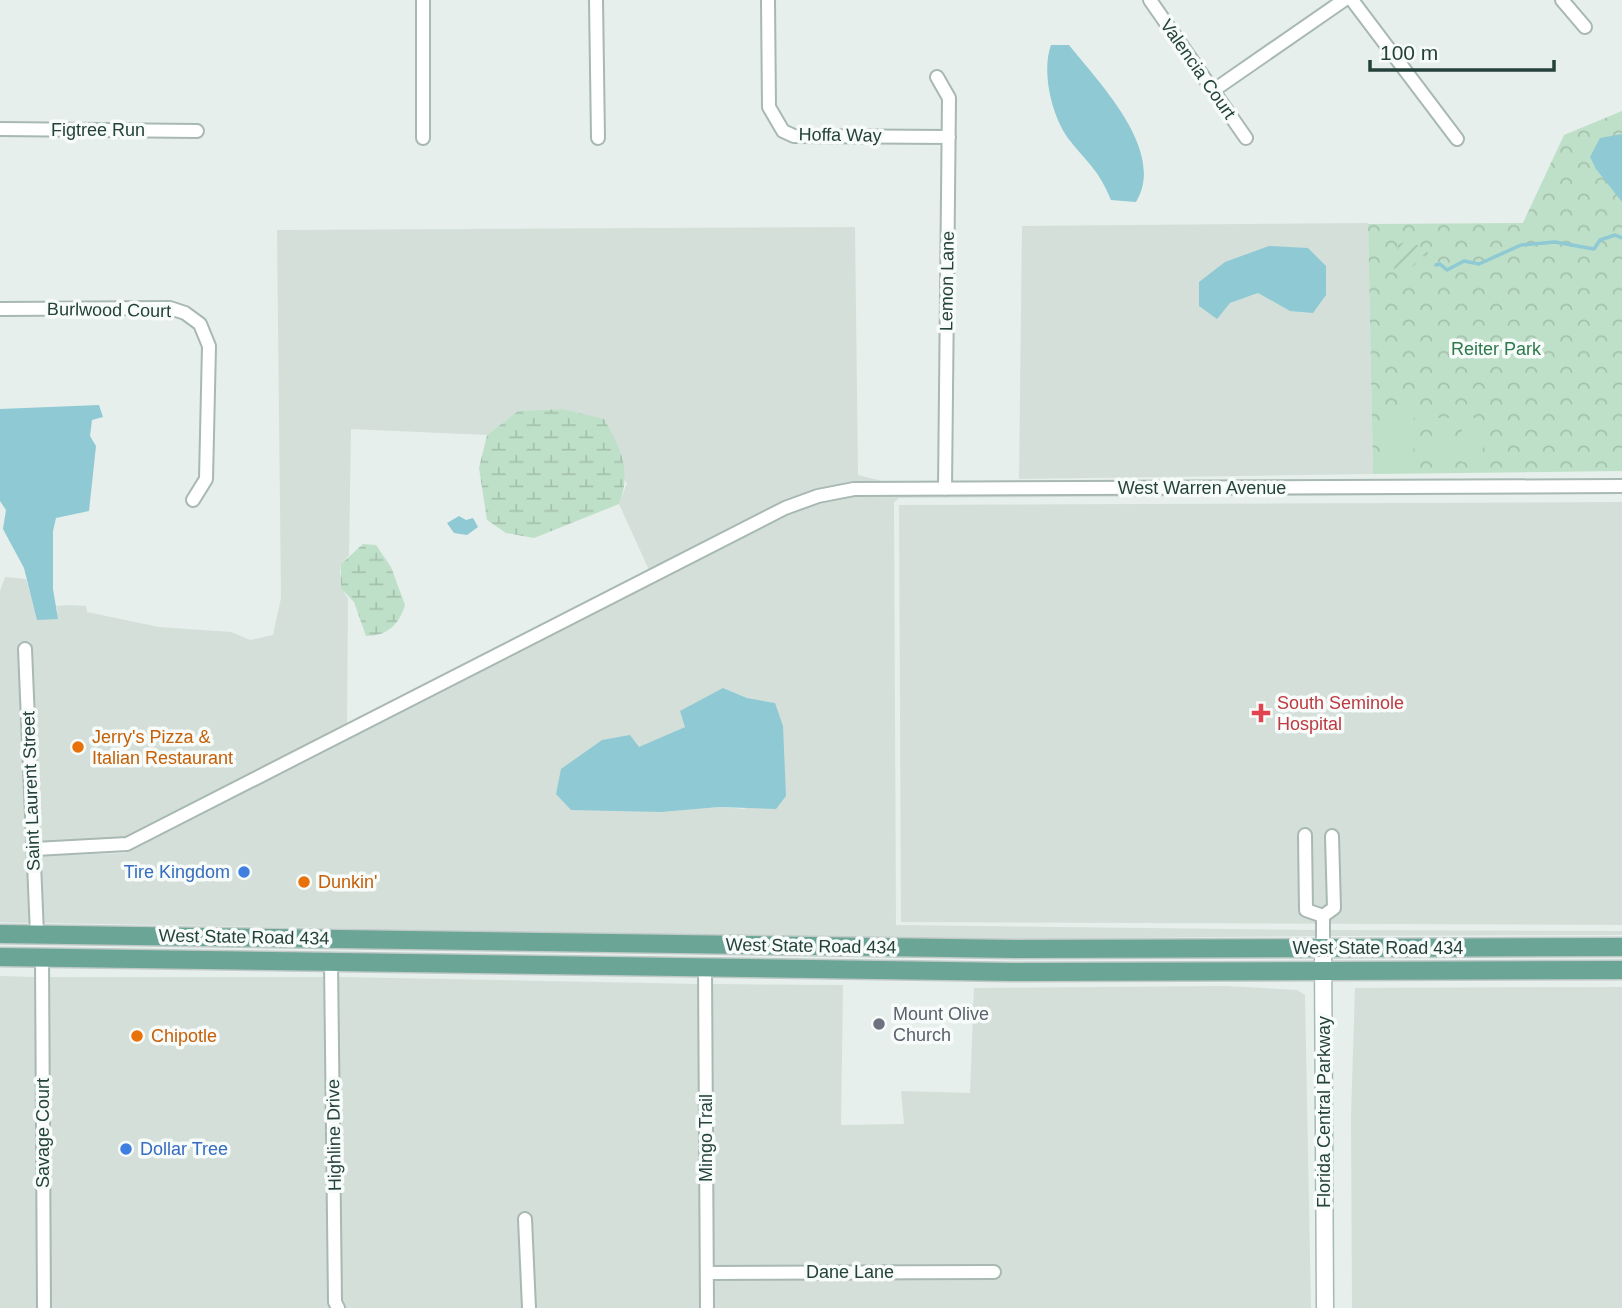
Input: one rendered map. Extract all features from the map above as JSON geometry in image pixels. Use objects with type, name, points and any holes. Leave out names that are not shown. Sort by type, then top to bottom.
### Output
[{"type":"main road","name":"West State Road 434","points":[[0,934],[1015,949],[1622,947]]},
{"type":"main road","points":[[2,957],[23,947],[37,934]]},
{"type":"main road","points":[[42,958],[52,946],[73,934]]},
{"type":"main road","points":[[662,967],[688,956],[703,944]]},
{"type":"main road","points":[[705,967],[715,957],[738,945]]},
{"type":"main road","name":"West State Road 434","points":[[2,957],[1000,972],[1622,970]]},
{"type":"street","points":[[423,0],[423,138]]},
{"type":"street","points":[[596,0],[598,138]]},
{"type":"street","name":"Hoffa Way","points":[[768,0],[769,107],[783,131],[794,136],[949,137]]},
{"type":"street","name":"Valencia Court","points":[[1150,0],[1246,138]]},
{"type":"street","points":[[1214,90],[1344,0]]},
{"type":"street","points":[[1352,0],[1457,139]]},
{"type":"street","points":[[1562,0],[1585,27]]},
{"type":"street","name":"Lemon Lane","points":[[937,77],[949,98],[945,489]]},
{"type":"street","name":"Figtree Run","points":[[0,129],[197,131]]},
{"type":"street","name":"Burlwood Court","points":[[0,309],[170,308],[185,313],[200,324],[209,346],[206,479],[193,500]]},
{"type":"street","name":"West Warren Avenue","points":[[35,849],[127,844],[785,508],[818,496],[854,489],[1622,486]]},
{"type":"street","name":"Saint Laurent Street","points":[[25,649],[37,934]]},
{"type":"street","points":[[1305,835],[1306,910],[1323,916]]},
{"type":"street","name":"Florida Central Parkway","points":[[1325,1308],[1323,916],[1334,908],[1332,836]]},
{"type":"street","name":"Savage Court","points":[[42,958],[44,1308]]},
{"type":"street","name":"Highline Drive","points":[[331,962],[335,1302],[338,1308]]},
{"type":"street","name":"Mingo Trail","points":[[705,967],[708,1308]]},
{"type":"street","points":[[525,1219],[529,1308]]},
{"type":"street","name":"Dane Lane","points":[[707,1273],[993,1272]]},
{"type":"shaded area","points":[[1368,223],[1373,474],[1019,479],[1022,226]],"holes":[[[1199,283],[1326,295],[1290,311],[1258,293],[1230,303]]]},
{"type":"shaded area","points":[[855,227],[858,475],[886,482],[853,482],[787,499],[649,570],[619,504],[627,483],[562,409],[518,411],[487,435],[351,429],[349,555],[341,564],[340,572],[348,598],[347,724],[125,837],[41,842],[31,642],[19,642],[30,923],[0,922],[0,591],[5,577],[26,579],[38,620],[58,611],[56,606],[86,606],[87,612],[159,627],[231,632],[250,640],[273,635],[281,598],[277,230]]},
{"type":"shaded area","points":[[1622,494],[899,498],[894,502],[896,925],[1316,930],[1316,936],[978,940],[43,923],[41,856],[125,853],[787,515],[820,503],[855,496]],"holes":[[[723,688],[747,698],[775,703],[745,809],[719,807],[662,812],[630,735],[638,748],[685,727]]]},
{"type":"shaded area","name":"South Seminole Hospital","points":[[1622,502],[1622,925],[901,922],[899,505]]},
{"type":"shaded area","points":[[1329,930],[1622,931],[1622,935],[1329,936]]},
{"type":"shaded area","points":[[0,976],[36,977],[38,1308],[0,1308]]},
{"type":"shaded area","points":[[48,977],[325,977],[331,1308],[51,1308]]},
{"type":"shaded area","points":[[338,977],[699,984],[701,1308],[535,1308],[531,1212],[519,1213],[522,1308],[345,1308],[342,1300]]},
{"type":"shaded area","points":[[711,984],[843,985],[841,1125],[904,1124],[901,1091],[970,1093],[974,988],[1225,986],[1297,990],[1305,995],[1311,1308],[714,1308],[713,1279],[999,1279],[1000,1266],[713,1265]]},
{"type":"shaded area","points":[[1622,987],[1622,1308],[1352,1308],[1351,1116],[1355,988]]},
{"type":"green space","name":"Reiter Park","points":[[1622,111],[1622,471],[1373,474],[1368,224],[1523,223],[1564,135]]},
{"type":"green space","points":[[1413,242],[1434,257],[1432,259],[1420,255],[1415,265],[1398,274],[1391,264],[1399,244]]},
{"type":"green space","points":[[562,409],[604,419],[623,460],[625,481],[619,504],[534,538],[506,533],[487,520],[479,468],[487,435],[518,411]]},
{"type":"green space","points":[[1382,413],[1414,413],[1413,470],[1381,469]]},
{"type":"green space","points":[[1434,418],[1454,418],[1455,462],[1434,462]]},
{"type":"green space","points":[[1462,418],[1482,418],[1483,461],[1462,462]]},
{"type":"green space","points":[[363,544],[376,545],[391,567],[405,605],[396,624],[391,628],[380,634],[366,636],[354,602],[341,588],[341,564]]},
{"type":"water","points":[[1051,45],[1069,45],[1112,98],[1125,119],[1143,161],[1143,182],[1136,202],[1111,200],[1098,174],[1071,142],[1058,121],[1048,81]]},
{"type":"water","points":[[1622,134],[1622,202],[1590,157],[1600,138]]},
{"type":"water","points":[[1269,246],[1308,248],[1326,266],[1326,295],[1313,313],[1290,311],[1258,293],[1230,303],[1217,319],[1199,306],[1199,282],[1225,262]]},
{"type":"water","points":[[99,405],[103,417],[92,420],[90,436],[96,446],[89,511],[56,518],[53,531],[53,589],[58,619],[37,620],[24,568],[3,529],[6,510],[0,501],[0,409]]},
{"type":"water","points":[[459,516],[466,520],[473,518],[478,527],[467,535],[454,533],[447,523]]},
{"type":"water","points":[[723,688],[747,698],[775,703],[783,726],[786,796],[776,809],[719,807],[662,812],[571,810],[556,794],[561,769],[602,740],[630,735],[639,747],[685,727],[680,711]]},
{"type":"waterway","points":[[1436,265],[1440,264],[1447,270],[1464,261],[1479,264],[1521,245],[1555,242],[1594,249],[1600,240],[1615,235],[1622,238]]},
{"type":"place","name":"South Seminole Hospital","points":[[1261,713]]},
{"type":"place","name":"Jerry's Pizza & Italian Restaurant","points":[[78,747]]},
{"type":"place","name":"Tire Kingdom","points":[[244,872]]},
{"type":"place","name":"Dunkin'","points":[[304,882]]},
{"type":"place","name":"Mount Olive Church","points":[[879,1024]]},
{"type":"place","name":"Chipotle","points":[[137,1036]]},
{"type":"place","name":"Dollar Tree","points":[[126,1149]]}]
